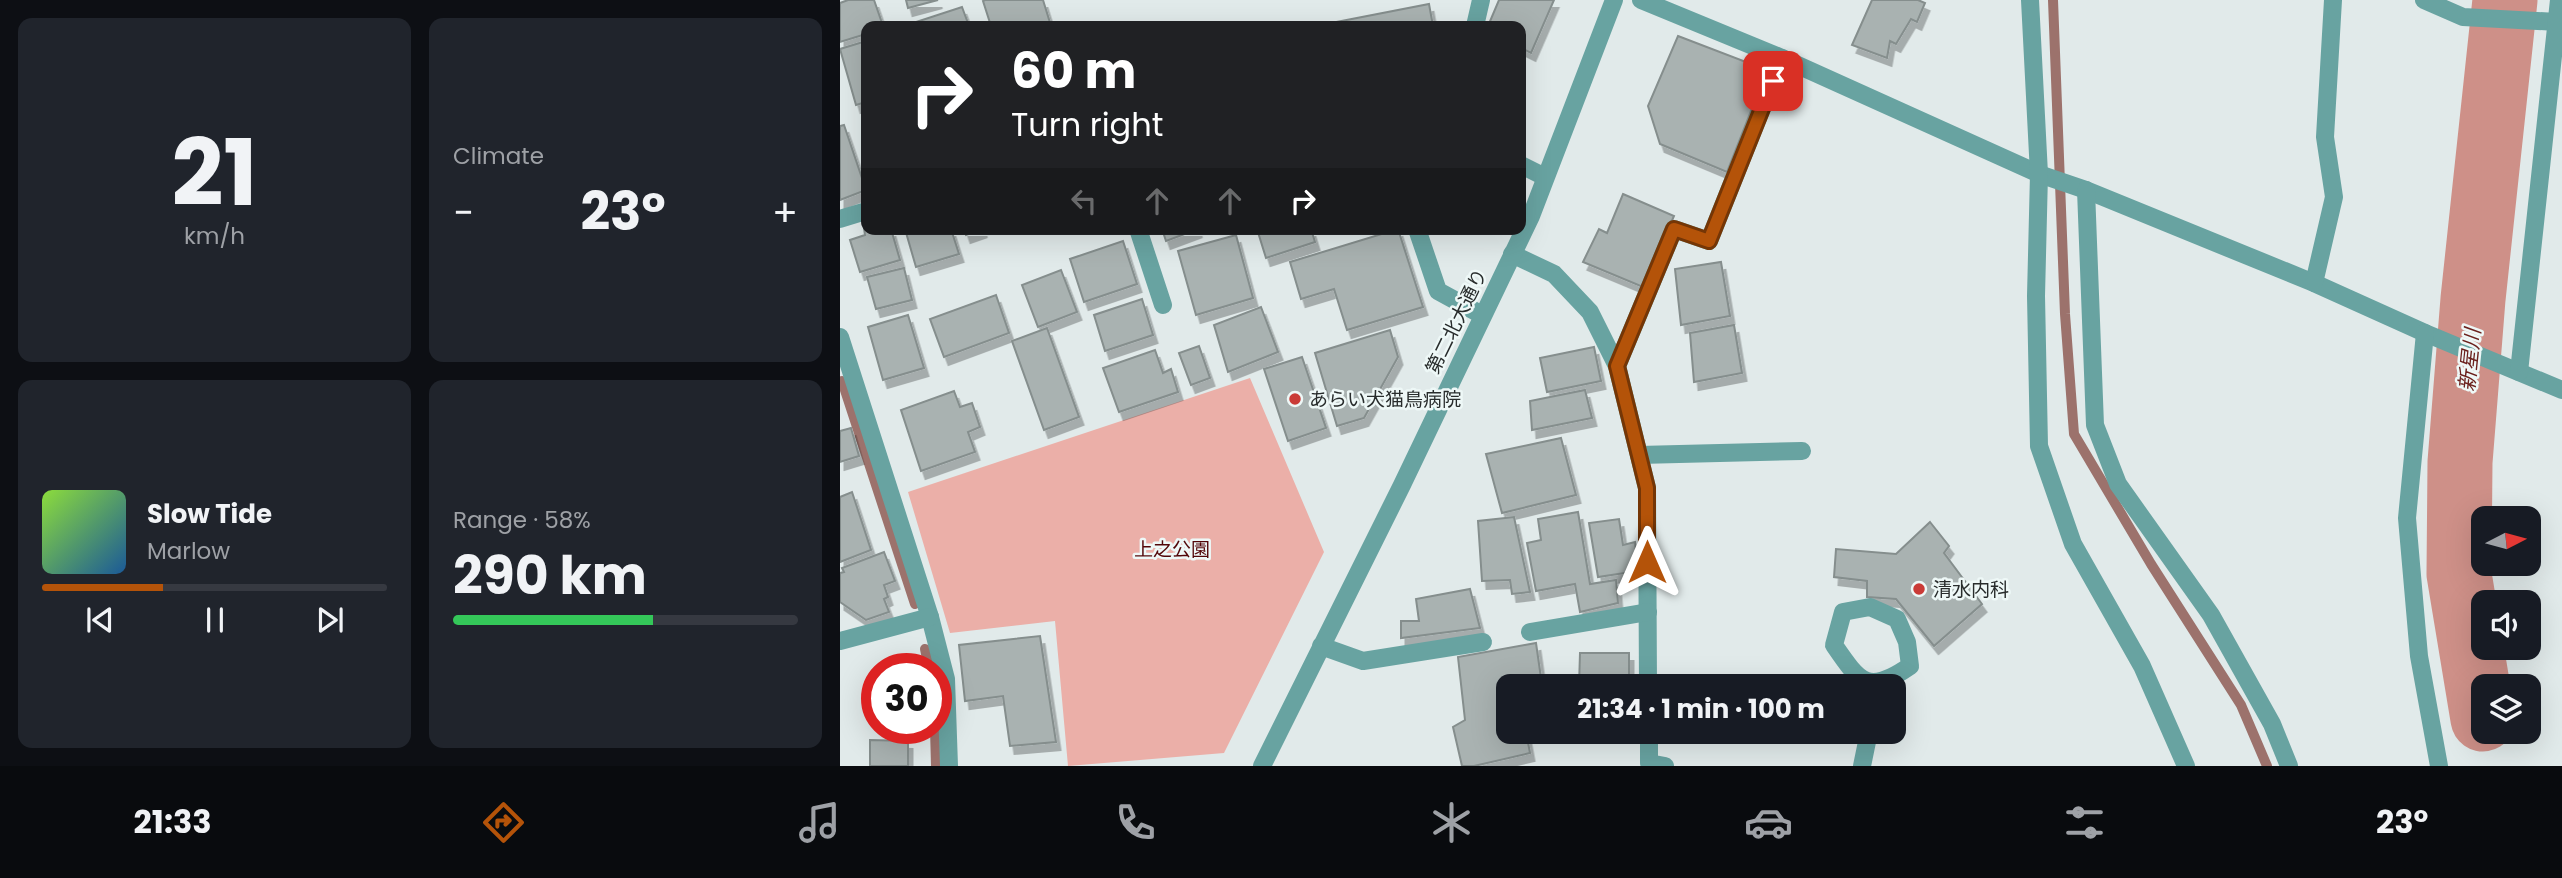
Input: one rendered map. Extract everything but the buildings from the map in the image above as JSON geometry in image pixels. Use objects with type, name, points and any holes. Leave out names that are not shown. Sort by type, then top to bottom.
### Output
[{"type":"street","points":[[1476,21],[1481,0]]},
{"type":"street","name":"第二北大通り","points":[[1526,226],[1614,0]]},
{"type":"street","points":[[1641,0],[1782,58],[2040,175],[2085,190],[2315,283],[2427,334],[2562,390]]},
{"type":"street","points":[[2030,0],[2040,175],[2036,296],[2039,446],[2073,544],[2142,666],[2186,766]]},
{"type":"street","points":[[2315,283],[2334,197],[2325,137],[2333,0]]},
{"type":"street","points":[[2424,0],[2466,17],[2556,22]]},
{"type":"street","points":[[2518,371],[2559,0]]},
{"type":"street","points":[[1617,366],[1674,229],[1709,241],[1782,58]]},
{"type":"street","points":[[1526,168],[1545,177]]},
{"type":"street","points":[[2085,190],[2095,425],[2118,484],[2211,615],[2272,724],[2289,766]]},
{"type":"street","points":[[840,219],[861,213]]},
{"type":"street","points":[[1140,235],[1163,305]]},
{"type":"street","points":[[1419,235],[1438,291],[1482,315]]},
{"type":"street","name":"第二北大通り","points":[[1262,766],[1402,485],[1522,235]]},
{"type":"street","points":[[1512,254],[1554,274],[1590,312],[1617,366],[1647,488],[1648,674]]},
{"type":"street","points":[[2427,334],[2407,518],[2419,656],[2439,766]]},
{"type":"street","points":[[841,346],[930,617],[946,678],[949,766]]},
{"type":"street","points":[[1639,455],[1802,451]]},
{"type":"street","points":[[1870,607],[1897,619],[1907,642],[1910,666],[1877,685],[1854,674],[1834,645],[1843,612],[1870,607]]},
{"type":"street","points":[[1530,632],[1648,612]]},
{"type":"street","points":[[840,641],[930,617]]},
{"type":"street","points":[[1321,646],[1363,661],[1483,642]]},
{"type":"street","points":[[1648,744],[1649,763],[1665,766]]},
{"type":"street","points":[[1862,766],[1866,744]]},
{"type":"green space","name":"上之公園","points":[[1250,378],[1324,552],[1224,753],[1068,766],[1055,621],[950,633],[908,492]]},
{"type":"waterway","points":[[2053,0],[2065,314],[2074,434],[2151,564],[2241,705],[2267,766]]},
{"type":"waterway","name":"新星川","points":[[2476,674],[2459,574],[2460,462],[2473,299],[2505,0]]},
{"type":"waterway","points":[[842,381],[915,604]]},
{"type":"waterway","points":[[925,649],[926,653]]},
{"type":"waterway","points":[[935,744],[936,766]]},
{"type":"place","name":"あらい犬猫鳥病院","points":[[1295,399]]},
{"type":"place","name":"清水内科","points":[[1919,589]]},
{"type":"route","points":[[1647,562],[1647,488],[1617,366],[1674,229],[1709,241],[1773,81]]}]
